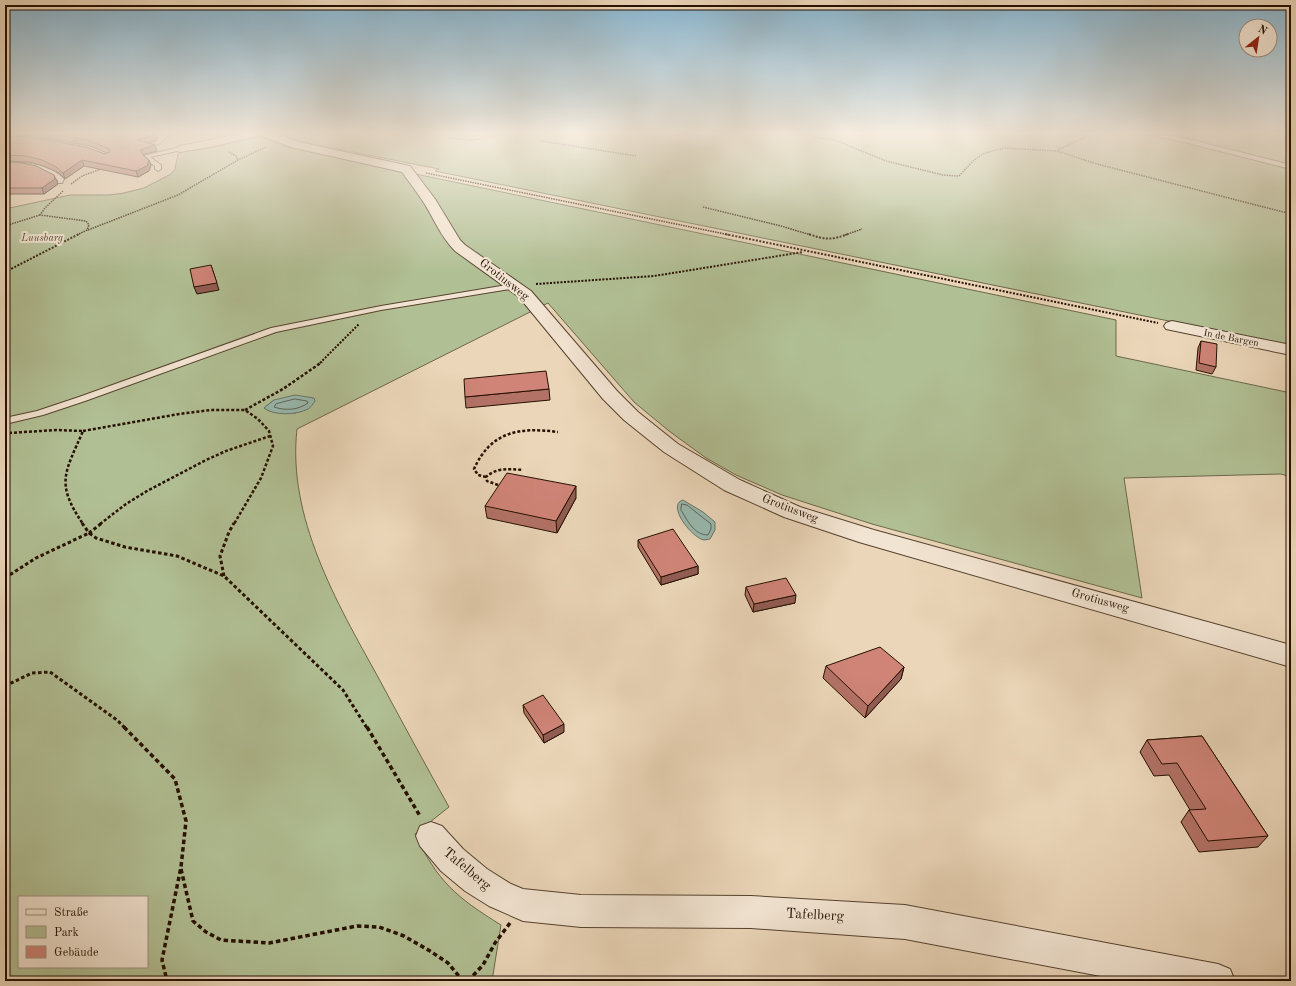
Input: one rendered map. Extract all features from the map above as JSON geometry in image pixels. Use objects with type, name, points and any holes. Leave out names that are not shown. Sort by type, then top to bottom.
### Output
[{"type":"street","name":"Grotiusweg","points":[[414,180],[434,209],[451,239],[460,248],[525,294],[610,395],[631,416],[671,448],[732,485],[792,512],[867,536],[1291,656]]},
{"type":"street","name":"In de Bargen","points":[[1172,326],[1291,350]]},
{"type":"street","name":"Tafelberg","points":[[431,836],[452,860],[476,880],[500,895],[523,905],[581,911],[751,912],[905,922],[1218,981]]},
{"type":"lane","points":[[5,421],[40,413],[82,399],[274,330],[380,308],[513,286]]},
{"type":"path","points":[[40,215],[43,208],[58,198],[67,186],[76,180]]},
{"type":"path","points":[[5,272],[87,230],[178,195],[204,180]]},
{"type":"path","points":[[461,180],[689,226],[805,252],[1172,326]]},
{"type":"path","points":[[1159,180],[1291,214]]},
{"type":"path","points":[[703,208],[781,226],[818,238],[834,239],[862,229]]},
{"type":"path","points":[[5,226],[40,215],[86,221],[89,225],[87,230]]},
{"type":"path","points":[[513,286],[654,276],[805,252]]},
{"type":"path","points":[[5,434],[56,430],[83,431],[179,414],[211,410],[245,410],[274,395],[320,363],[348,333],[380,308]]},
{"type":"path","points":[[224,576],[220,556],[229,532],[261,478],[273,446],[268,431],[258,419],[245,410]]},
{"type":"path","points":[[486,477],[478,475],[474,469],[484,451],[495,438],[536,429],[558,432]]},
{"type":"path","points":[[83,431],[66,471],[65,490],[72,508],[88,533],[96,538],[125,547],[177,556],[224,576],[343,690],[386,758],[431,836]]},
{"type":"path","points":[[5,578],[36,558],[88,533],[126,504],[146,491],[226,451],[270,436]]},
{"type":"path","points":[[486,477],[497,469],[523,470]]},
{"type":"path","points":[[486,477],[489,483],[498,485]]},
{"type":"path","points":[[5,686],[34,672],[41,670],[50,672],[117,720],[175,779],[186,821],[181,867],[162,960],[167,981]]},
{"type":"path","points":[[181,867],[194,921],[206,932],[221,940],[270,942],[357,926],[379,928],[404,936],[430,951],[448,964],[463,981]]},
{"type":"path","points":[[468,981],[483,965],[495,943],[523,905]]},
{"type":"green space","name":"Luusbarg","points":[[159,180],[444,180],[1116,320],[1116,356],[1291,393],[1291,477],[1281,474],[1124,478],[1142,598],[872,524],[782,495],[736,475],[706,458],[669,431],[634,402],[548,303],[297,429],[296,462],[300,494],[307,527],[318,558],[347,619],[449,807],[415,834],[423,851],[440,877],[460,897],[501,925],[492,981],[5,981],[5,209],[70,195],[109,195],[144,188]],"holes":[[[274,400],[296,413],[275,412],[264,408]]]},
{"type":"green space","points":[[479,180],[1291,180],[1291,346]]},
{"type":"water","points":[[295,395],[314,398],[315,401],[308,409],[286,414],[268,411],[264,408],[274,400]]},
{"type":"water","points":[[683,500],[703,512],[715,522],[715,530],[710,539],[704,540],[693,534],[683,521],[677,508],[679,503]]},
{"type":"building","points":[[5,180],[54,180],[42,188],[5,188]]},
{"type":"building","points":[[211,265],[217,283],[194,287],[190,269]]},
{"type":"building","points":[[1201,341],[1217,344],[1216,367],[1199,363]]},
{"type":"building","points":[[546,371],[549,389],[465,397],[464,379]]},
{"type":"building","points":[[507,473],[576,486],[556,521],[485,506]]},
{"type":"building","points":[[673,529],[698,566],[661,577],[638,540]]},
{"type":"building","points":[[786,578],[796,595],[754,604],[746,587]]},
{"type":"building","points":[[880,647],[904,667],[868,706],[826,666]]},
{"type":"building","points":[[543,695],[564,724],[543,735],[523,705]]},
{"type":"building","points":[[1202,736],[1268,836],[1208,841],[1189,810],[1206,809],[1177,763],[1162,764],[1147,740]]}]
